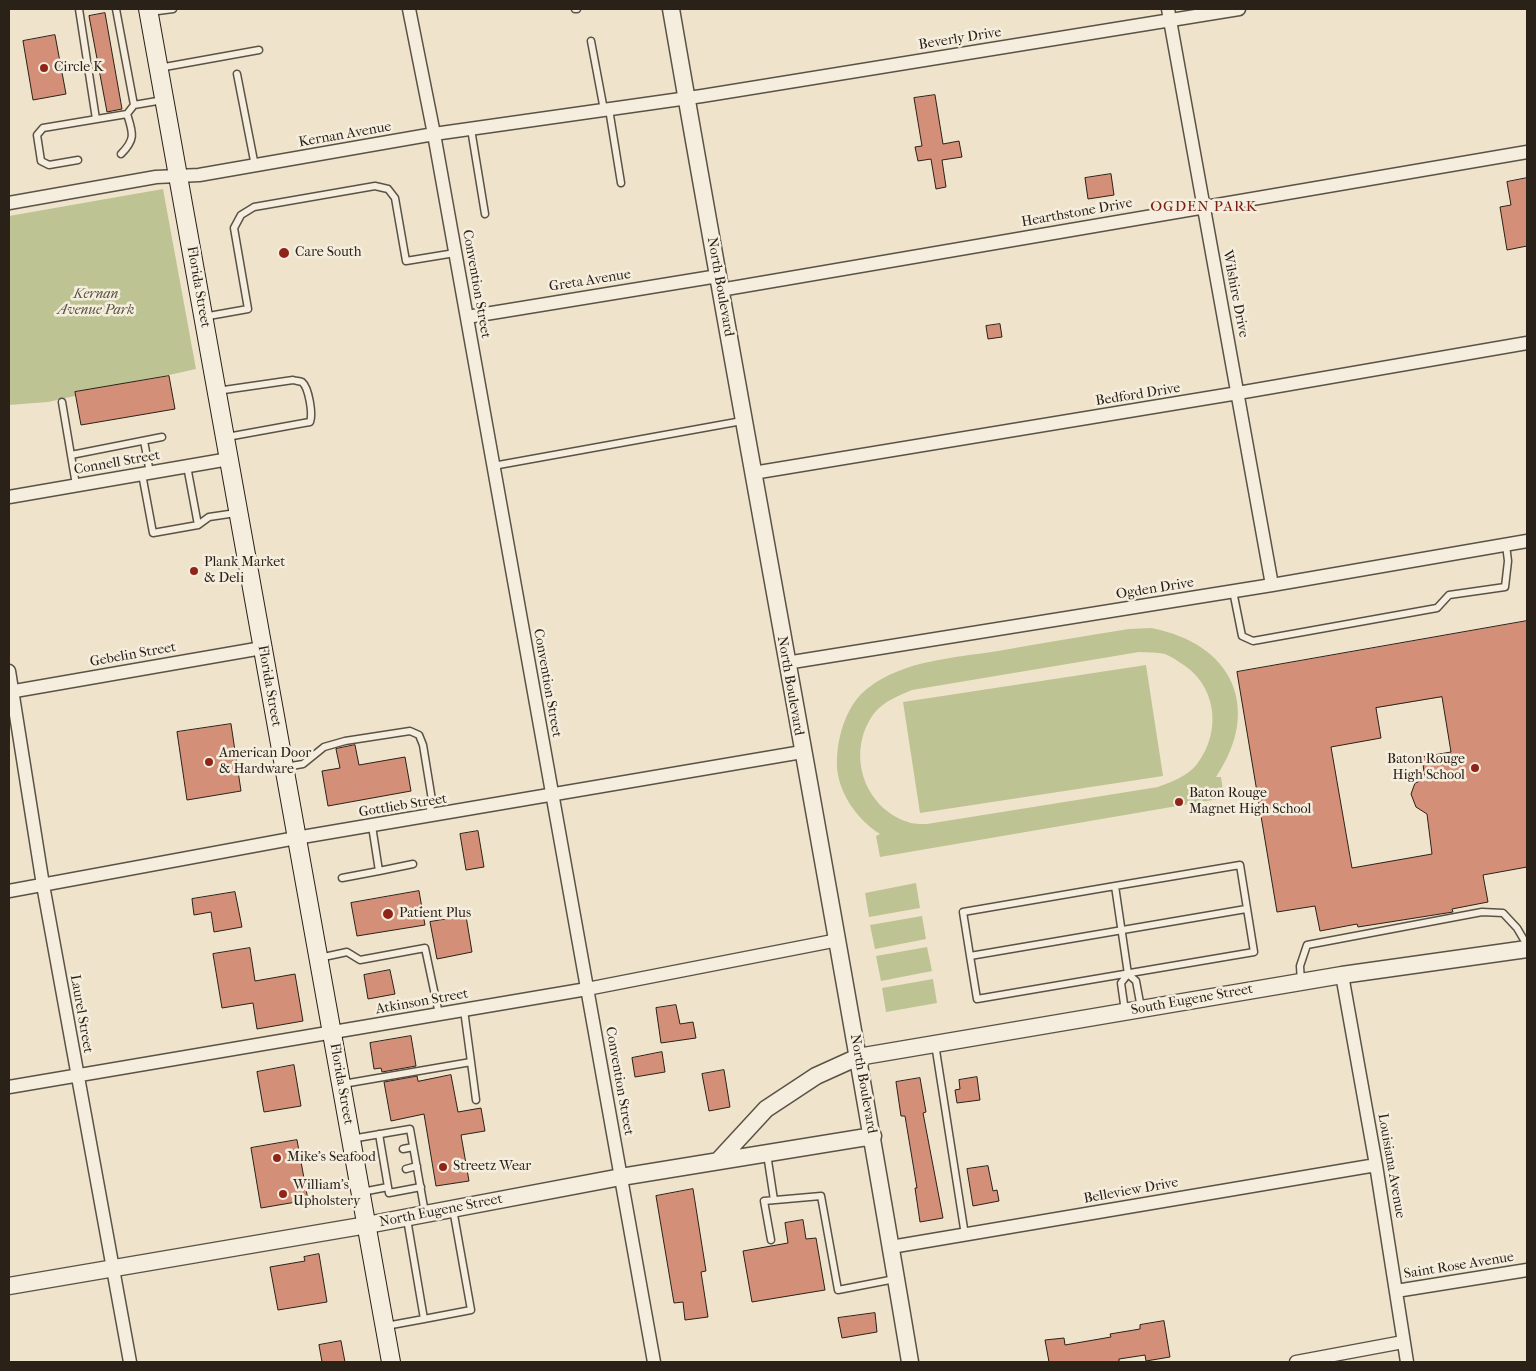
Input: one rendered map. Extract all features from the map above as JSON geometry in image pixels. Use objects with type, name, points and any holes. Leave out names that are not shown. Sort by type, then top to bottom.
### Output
[{"type":"main road","name":"Florida Street","points":[[148,11],[391,1362]]},
{"type":"street","name":"Convention Street","points":[[409,9],[434,134],[654,1362]]},
{"type":"street","name":"North Boulevard","points":[[671,9],[802,752],[873,1136],[910,1362]]},
{"type":"street","name":"Beverly Drive","points":[[686,98],[1169,15],[1239,9]]},
{"type":"street","name":"Wilshire Drive","points":[[1169,15],[1272,585]]},
{"type":"street","name":"Kernan Avenue","points":[[9,203],[156,176],[199,175],[434,134],[686,98]]},
{"type":"street","name":"Hearthstone Drive","points":[[719,283],[1204,207],[1527,152]]},
{"type":"street","name":"Greta Avenue","points":[[467,317],[719,283]]},
{"type":"street","name":"Bedford Drive","points":[[753,473],[1238,393],[1527,342]]},
{"type":"street","name":"Connell Street","points":[[9,497],[230,459]]},
{"type":"street","name":"Ogden Drive","points":[[786,662],[1272,585],[1527,541]]},
{"type":"street","name":"Gebelin Street","points":[[11,692],[262,648]]},
{"type":"street","name":"Laurel Street","points":[[9,671],[42,885],[130,1362]]},
{"type":"street","name":"Gottlieb Street","points":[[9,891],[296,838],[802,752]]},
{"type":"street","name":"Atkinson Street","points":[[9,1087],[464,1010],[838,940]]},
{"type":"street","name":"South Eugene Street","points":[[718,1161],[766,1109],[816,1076],[858,1058],[1342,975],[1527,949]]},
{"type":"street","name":"Louisiana Avenue","points":[[1342,975],[1376,1165],[1407,1362]]},
{"type":"street","name":"North Eugene Street","points":[[9,1286],[367,1225],[622,1177],[873,1136]]},
{"type":"street","name":"Belleview Drive","points":[[891,1247],[1376,1165]]},
{"type":"street","name":"Saint Rose Avenue","points":[[1396,1291],[1527,1270]]},
{"type":"street","points":[[1296,1362],[1403,1342]]},
{"type":"lane","points":[[79,9],[96,119]]},
{"type":"lane","points":[[116,9],[134,105]]},
{"type":"lane","points":[[148,11],[173,9]]},
{"type":"lane","points":[[591,41],[621,183]]},
{"type":"lane","points":[[158,68],[259,50]]},
{"type":"lane","points":[[237,74],[255,166]]},
{"type":"lane","points":[[78,160],[49,165],[41,161],[37,135],[43,128],[127,114],[134,105],[164,100]]},
{"type":"lane","points":[[121,154],[131,144],[132,138],[133,131],[127,114]]},
{"type":"lane","points":[[471,129],[485,214]]},
{"type":"lane","points":[[203,317],[248,309],[234,228],[241,215],[254,207],[375,186],[388,189],[395,198],[406,261],[455,253]]},
{"type":"lane","points":[[217,391],[294,380],[302,382],[306,388],[312,417],[310,422],[225,437]]},
{"type":"lane","points":[[62,402],[76,485]]},
{"type":"lane","points":[[493,466],[744,421]]},
{"type":"lane","points":[[71,455],[162,437]]},
{"type":"lane","points":[[144,441],[153,533],[198,525],[209,517],[239,512]]},
{"type":"lane","points":[[187,466],[198,525]]},
{"type":"lane","points":[[1233,591],[1242,636],[1253,641],[1437,608],[1449,595],[1505,587],[1508,562],[1506,545]]},
{"type":"lane","points":[[283,768],[303,764],[324,747],[345,741],[410,731],[419,735],[423,745],[432,800],[428,817]]},
{"type":"lane","points":[[372,826],[379,871]]},
{"type":"lane","points":[[342,878],[413,864]]},
{"type":"lane","points":[[1240,865],[1254,952],[977,999],[963,912],[1115,886],[1240,865]]},
{"type":"lane","points":[[1115,886],[1128,974],[1136,981],[1133,1010]]},
{"type":"lane","points":[[970,956],[1246,909]]},
{"type":"lane","points":[[1301,982],[1300,966],[1307,945],[1482,912],[1503,913],[1517,928],[1527,945]]},
{"type":"lane","points":[[318,958],[348,952],[360,960],[425,948],[439,1014]]},
{"type":"lane","points":[[1128,974],[1122,983],[1133,1010]]},
{"type":"lane","points":[[464,1010],[476,1100]]},
{"type":"lane","points":[[936,1044],[965,1235]]},
{"type":"lane","points":[[342,1084],[471,1062]]},
{"type":"lane","points":[[351,1139],[410,1129],[426,1214]]},
{"type":"lane","points":[[379,1134],[385,1153],[389,1193],[421,1187]]},
{"type":"lane","points":[[403,1149],[413,1147]]},
{"type":"lane","points":[[767,1153],[774,1200]]},
{"type":"lane","points":[[406,1169],[417,1166]]},
{"type":"lane","points":[[361,1192],[388,1186]]},
{"type":"lane","points":[[771,1240],[764,1201],[821,1196],[838,1290],[896,1279]]},
{"type":"lane","points":[[384,1326],[471,1310],[453,1209]]},
{"type":"lane","points":[[406,1217],[424,1318]]},
{"type":"green space","name":"Kernan Avenue Park","points":[[163,189],[196,369],[48,402],[9,405],[9,216]]},
{"type":"green space","points":[[1151,628],[1179,636],[1202,648],[1220,664],[1232,682],[1237,703],[1237,727],[1230,751],[1216,777],[1221,777],[1224,798],[880,857],[876,836],[880,834],[855,812],[843,792],[837,770],[839,740],[845,720],[854,702],[868,688],[897,671],[947,658],[1129,629]],"holes":[[[1139,652],[1165,654],[1176,660],[1191,671],[1201,682],[1208,695],[1212,708],[1210,737],[1205,751],[1197,764],[1179,778],[1158,787],[927,824],[910,823],[892,814],[879,804],[869,790],[863,775],[860,759],[861,742],[867,726],[876,711],[893,699],[912,690]]]},
{"type":"green space","points":[[1146,665],[1163,776],[920,813],[903,702]]},
{"type":"green space","points":[[916,883],[920,908],[869,917],[865,893]]},
{"type":"green space","points":[[922,916],[926,939],[875,949],[870,925]]},
{"type":"green space","points":[[927,947],[932,971],[881,981],[876,956]]},
{"type":"green space","points":[[933,979],[937,1003],[886,1012],[882,988]]},
{"type":"building","points":[[105,13],[122,109],[107,112],[89,16]]},
{"type":"building","name":"Circle K","points":[[55,35],[66,94],[33,100],[23,41]]},
{"type":"building","points":[[935,95],[943,144],[959,141],[962,157],[942,160],[946,187],[936,189],[931,159],[918,161],[915,147],[922,146],[914,98]]},
{"type":"building","points":[[1111,174],[1114,195],[1088,199],[1085,178]]},
{"type":"building","points":[[1527,178],[1527,246],[1507,250],[1500,207],[1511,205],[1507,182]]},
{"type":"building","points":[[1000,324],[1002,337],[988,339],[986,326]]},
{"type":"building","points":[[169,376],[175,409],[81,425],[75,392]]},
{"type":"building","name":"Baton Rouge High School","points":[[1527,621],[1527,867],[1483,875],[1488,902],[1452,909],[1453,912],[1358,927],[1357,924],[1320,931],[1315,906],[1277,912],[1237,672]],"holes":[[[1442,697],[1451,752],[1422,757],[1425,779],[1415,783],[1411,794],[1416,807],[1427,814],[1432,854],[1352,868],[1331,747],[1381,738],[1376,708]]]},
{"type":"building","name":"American Door & Hardware","points":[[231,724],[241,791],[187,800],[177,732]]},
{"type":"building","points":[[355,745],[359,765],[405,757],[411,791],[328,806],[322,771],[340,768],[336,749]]},
{"type":"building","points":[[478,831],[484,867],[466,870],[460,834]]},
{"type":"building","name":"Patient Plus","points":[[419,891],[425,925],[357,936],[351,903]]},
{"type":"building","points":[[235,892],[242,927],[214,932],[211,912],[194,915],[192,899]]},
{"type":"building","points":[[466,916],[472,952],[437,959],[430,922]]},
{"type":"building","points":[[250,948],[255,981],[295,974],[303,1021],[257,1029],[253,1003],[222,1008],[213,954]]},
{"type":"building","points":[[390,970],[395,994],[368,999],[364,975]]},
{"type":"building","points":[[676,1005],[680,1024],[693,1022],[696,1038],[661,1043],[656,1008]]},
{"type":"building","points":[[411,1036],[416,1066],[382,1072],[381,1068],[374,1069],[370,1043]]},
{"type":"building","points":[[662,1052],[665,1072],[635,1077],[632,1058]]},
{"type":"building","points":[[294,1065],[301,1106],[264,1112],[257,1072]]},
{"type":"building","points":[[724,1070],[730,1107],[709,1111],[702,1074]]},
{"type":"building","points":[[451,1075],[458,1112],[481,1108],[485,1131],[461,1135],[469,1181],[436,1186],[424,1114],[391,1121],[384,1082],[417,1076],[418,1081]]},
{"type":"building","points":[[977,1077],[980,1100],[957,1103],[955,1090],[960,1089],[959,1080]]},
{"type":"building","points":[[920,1078],[926,1112],[923,1113],[943,1218],[920,1222],[915,1188],[917,1188],[905,1116],[901,1116],[896,1082]]},
{"type":"building","points":[[297,1140],[308,1200],[261,1208],[251,1148]]},
{"type":"building","points":[[988,1166],[993,1191],[997,1190],[999,1201],[973,1206],[967,1169]]},
{"type":"building","points":[[693,1189],[706,1271],[701,1272],[708,1317],[685,1320],[683,1302],[674,1303],[656,1196]]},
{"type":"building","points":[[803,1220],[806,1239],[816,1238],[825,1290],[752,1302],[743,1251],[788,1243],[785,1223]]},
{"type":"building","points":[[319,1254],[327,1302],[278,1310],[270,1267],[305,1261],[304,1257]]},
{"type":"building","points":[[875,1313],[877,1332],[842,1338],[838,1318]]},
{"type":"building","points":[[1164,1321],[1170,1357],[1146,1361],[1145,1355],[1119,1359],[1119,1362],[1049,1362],[1045,1340],[1064,1338],[1065,1345],[1111,1337],[1110,1334],[1140,1329],[1140,1325]]},
{"type":"building","points":[[341,1341],[345,1362],[322,1362],[319,1345]]},
{"type":"place","name":"Circle K","points":[[44,68]]},
{"type":"place","name":"Care South","points":[[284,253]]},
{"type":"place","name":"Plank Market & Deli","points":[[194,571]]},
{"type":"place","name":"American Door & Hardware","points":[[209,762]]},
{"type":"place","name":"Baton Rouge High School","points":[[1475,768]]},
{"type":"place","name":"Baton Rouge Magnet High School","points":[[1179,802]]},
{"type":"place","name":"Patient Plus","points":[[388,914]]},
{"type":"place","name":"Mike's Seafood","points":[[277,1158]]},
{"type":"place","name":"Streetz Wear","points":[[443,1167]]},
{"type":"place","name":"William's Upholstery","points":[[283,1194]]},
{"type":"district","name":"OGDEN PARK","points":[[1204,207]]}]
